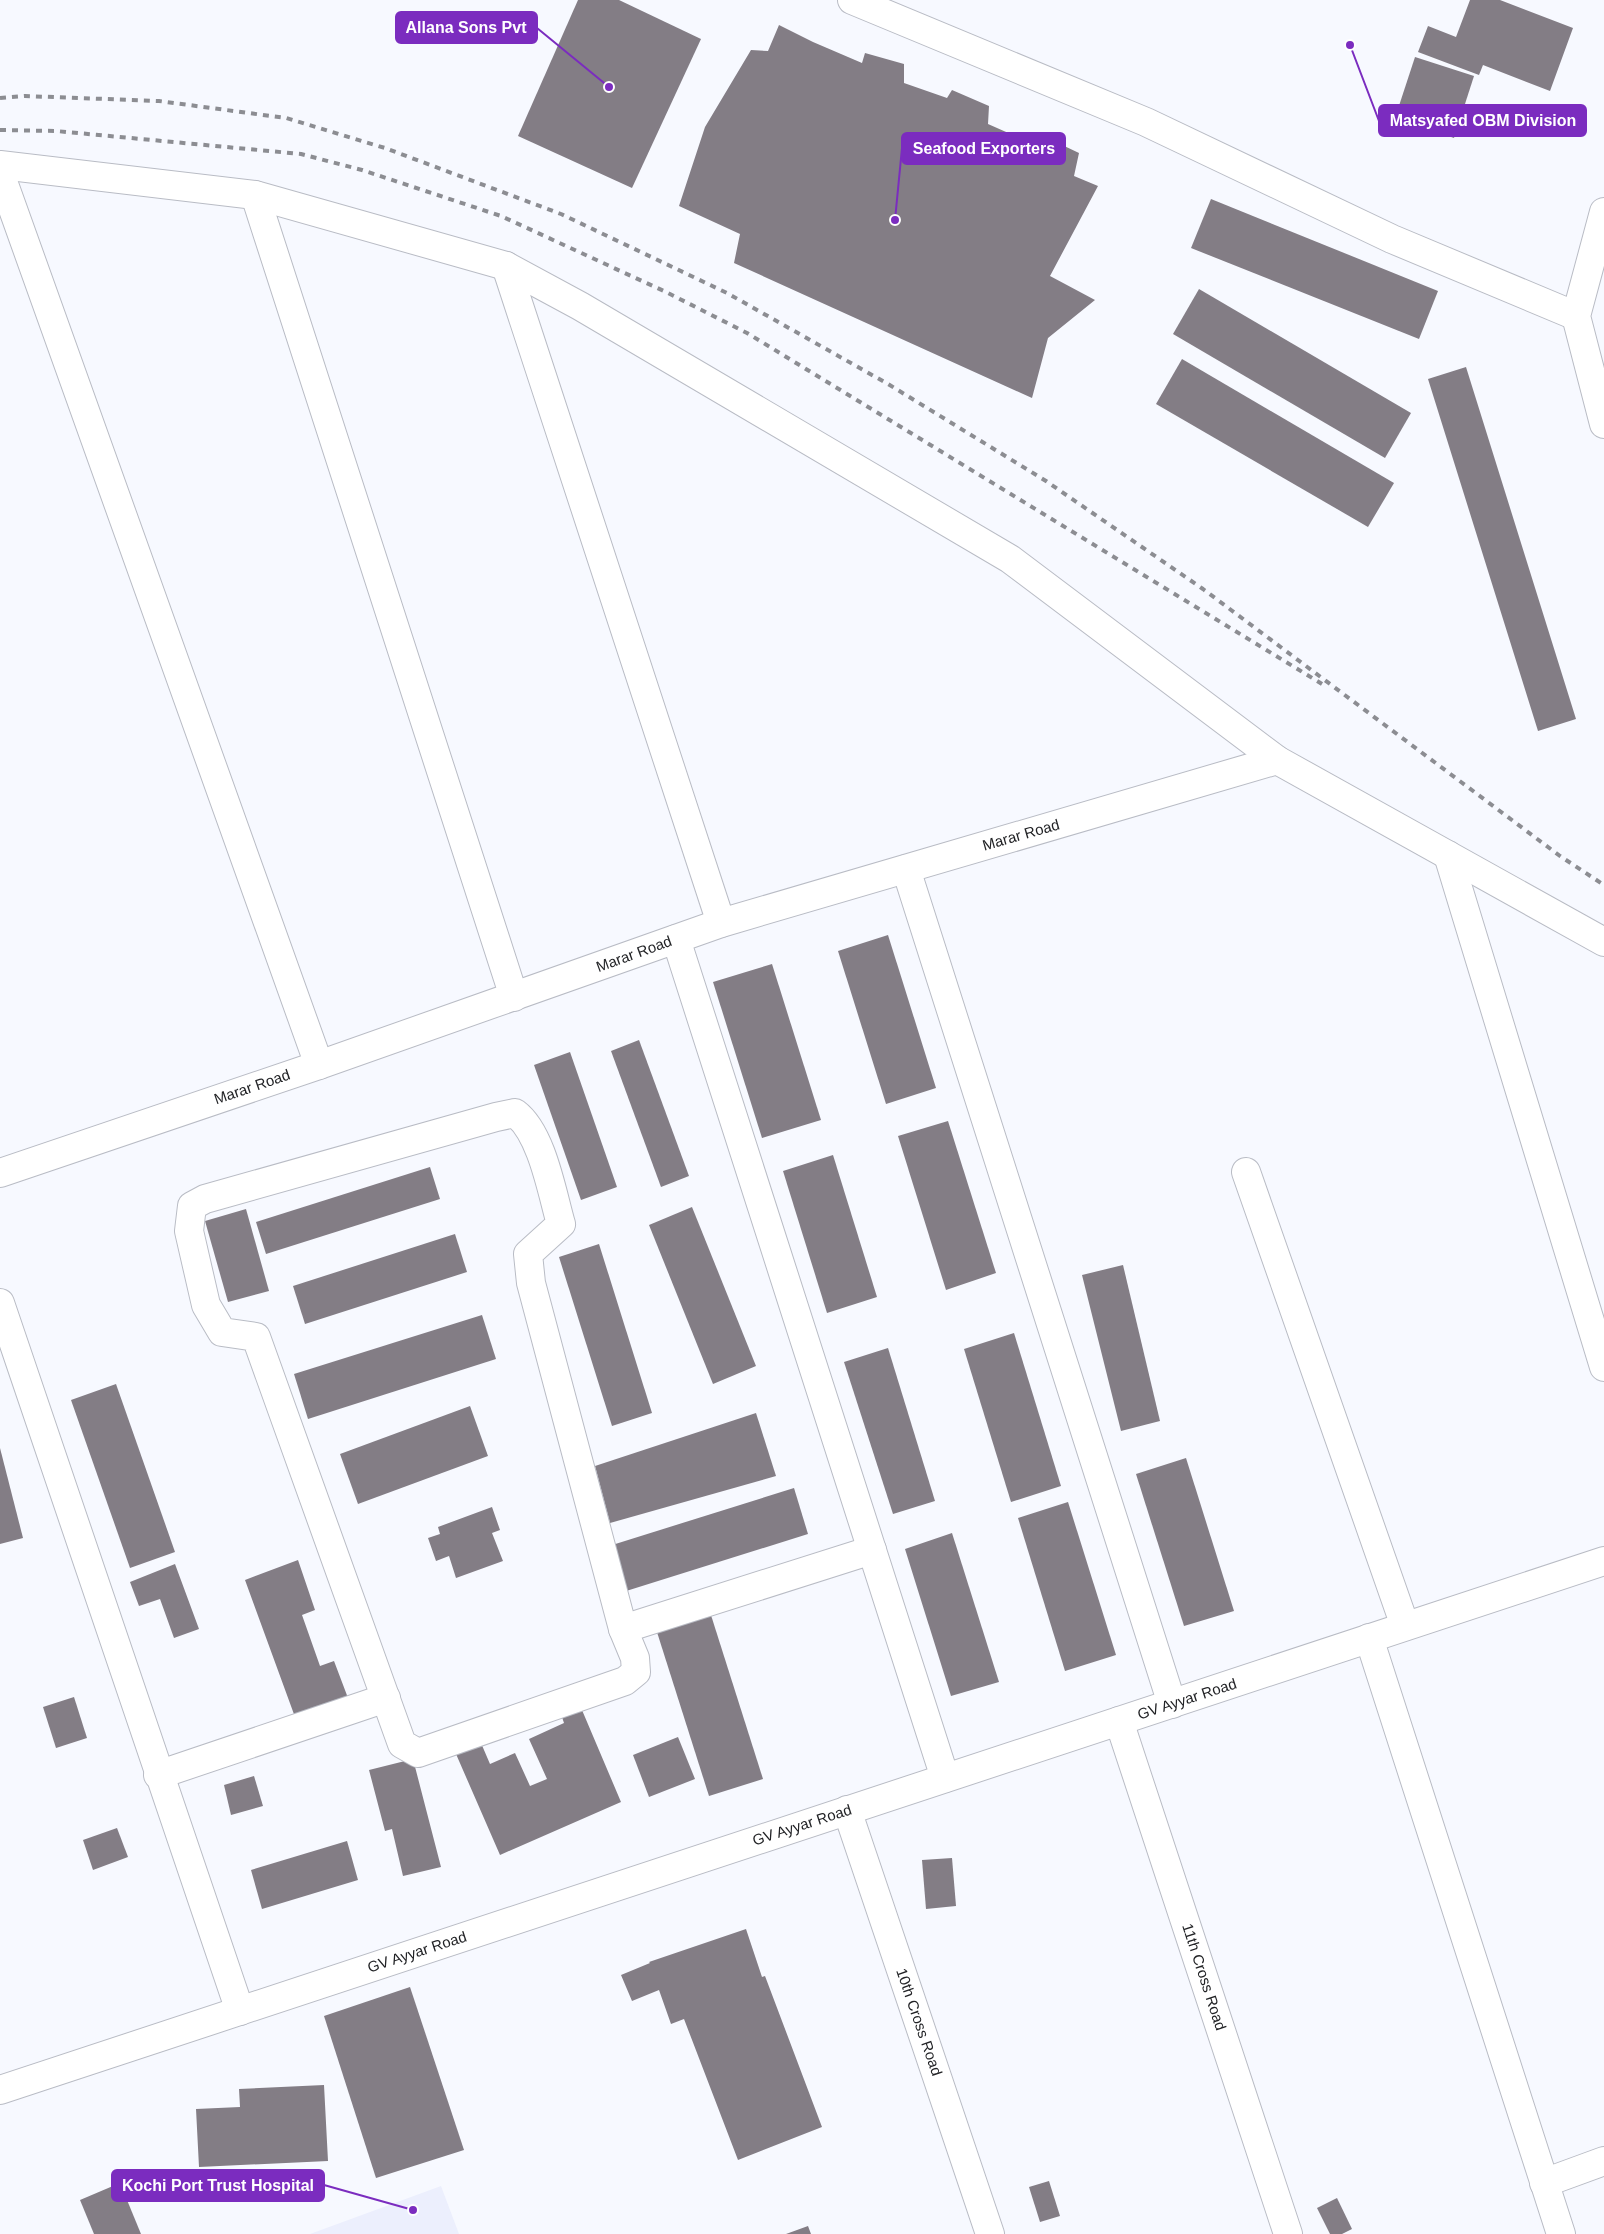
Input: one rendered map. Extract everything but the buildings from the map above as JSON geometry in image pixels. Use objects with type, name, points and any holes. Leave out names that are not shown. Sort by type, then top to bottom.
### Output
[{"type":"street","points":[[852,0],[1146,122],[1392,239],[1576,316]]},
{"type":"street","points":[[0,165],[255,195],[506,266],[580,306],[1010,559],[1277,760],[1604,942]]},
{"type":"street","points":[[0,174],[319,1064]]},
{"type":"street","points":[[255,195],[514,997]]},
{"type":"street","points":[[1604,212],[1576,316],[1604,424]]},
{"type":"street","points":[[506,266],[721,923]]},
{"type":"street","name":"Marar Road","points":[[0,1173],[514,997],[721,923],[1277,760]]},
{"type":"street","points":[[1448,855],[1604,1367]]},
{"type":"street","points":[[906,869],[1172,1704]]},
{"type":"street","points":[[676,939],[945,1778]]},
{"type":"street","points":[[515,1113],[524,1120],[541,1154],[561,1224],[528,1254],[531,1283],[624,1629],[635,1658],[636,1672],[625,1681],[418,1753],[402,1744],[256,1337],[222,1332],[206,1305],[189,1231],[192,1206],[205,1199],[496,1117],[515,1113]]},
{"type":"street","points":[[1246,1172],[1405,1626]]},
{"type":"street","points":[[0,1303],[158,1775],[240,2011]]},
{"type":"street","points":[[624,1629],[872,1550]]},
{"type":"street","name":"GV Ayyar Road","points":[[0,2090],[1604,1561]]},
{"type":"street","points":[[1369,1638],[1560,2234]]},
{"type":"street","points":[[158,1775],[386,1698]]},
{"type":"street","name":"11th Cross Road","points":[[1119,1721],[1288,2234]]},
{"type":"street","name":"10th Cross Road","points":[[847,1810],[990,2234]]},
{"type":"street","points":[[1544,2183],[1604,2161]]},
{"type":"shaded area","points":[[441,2186],[459,2234],[310,2234]]},
{"type":"railway","points":[[0,98],[25,96],[159,101],[286,118],[385,148],[561,214],[727,293],[888,384],[1046,481],[1203,589],[1560,856],[1604,885]]},
{"type":"railway","points":[[0,130],[56,131],[301,154],[362,170],[501,216],[666,292],[747,333],[1322,684]]},
{"type":"place","name":"Matsyafed OBM Division","points":[[1350,45]]},
{"type":"place","name":"Allana Sons Pvt","points":[[609,87]]},
{"type":"place","name":"Seafood Exporters","points":[[895,220]]},
{"type":"place","name":"Kochi Port Trust Hospital","points":[[413,2210]]}]
